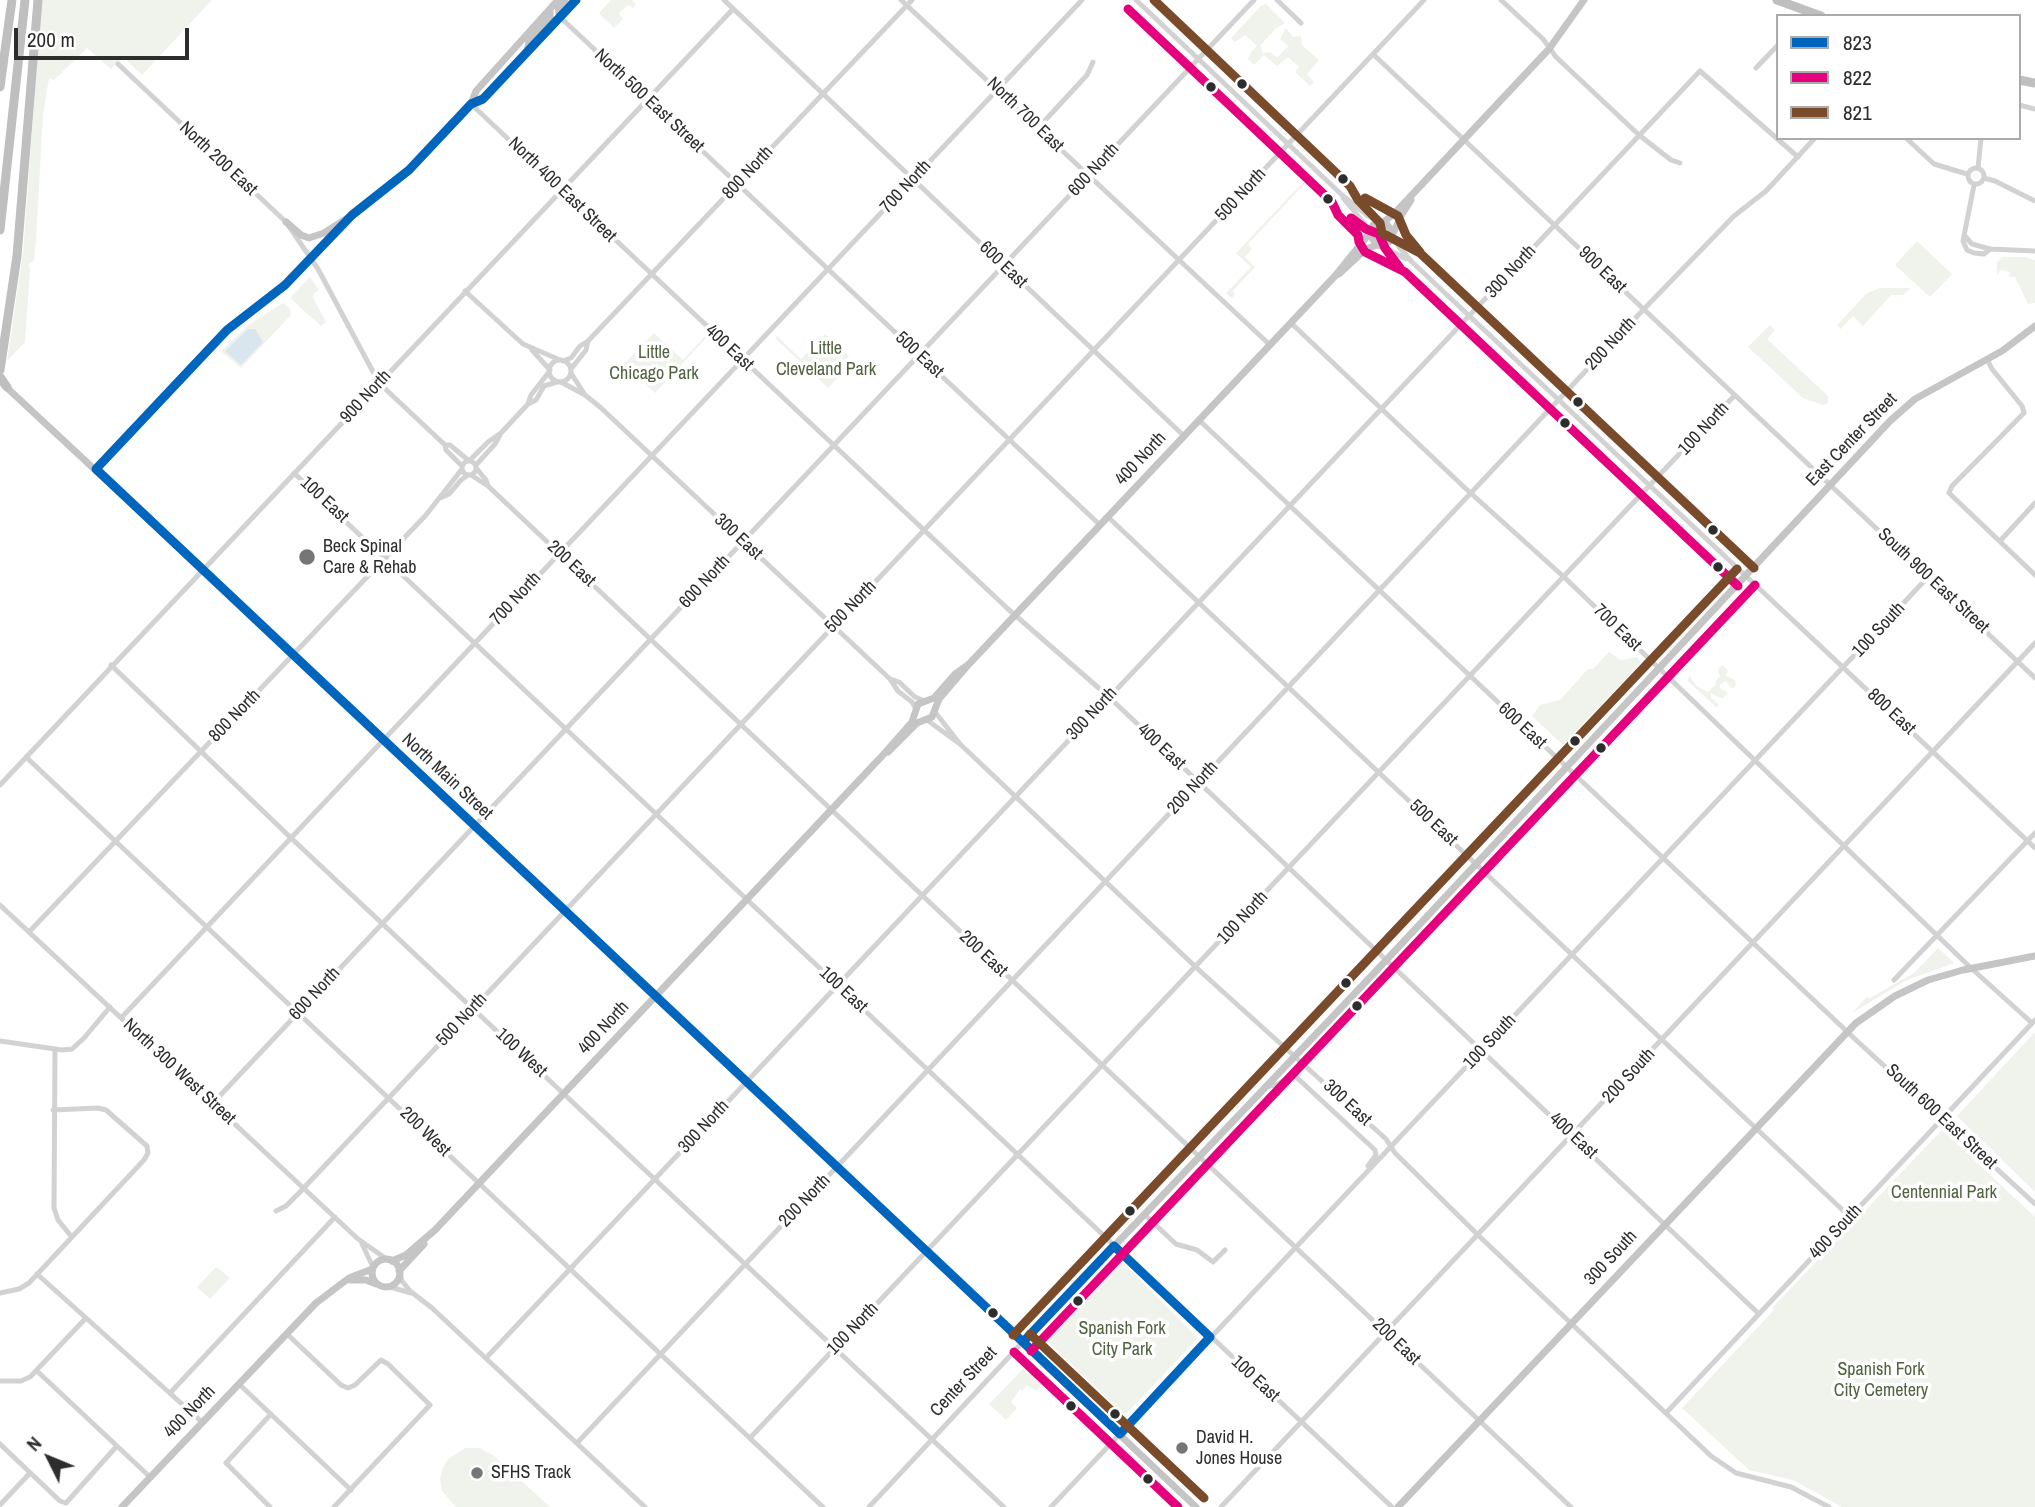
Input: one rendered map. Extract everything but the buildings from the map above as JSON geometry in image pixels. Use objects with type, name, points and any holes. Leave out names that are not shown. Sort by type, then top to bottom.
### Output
[{"type":"highway","points":[[0,86],[12,0]]},
{"type":"highway","points":[[0,230],[25,0]]},
{"type":"highway","points":[[0,370],[17,256],[38,0]]},
{"type":"highway","points":[[1777,0],[1816,14]]},
{"type":"main road","points":[[286,222],[301,235],[309,238],[320,235],[352,215],[409,170],[471,104],[476,92],[558,0]]},
{"type":"main road","points":[[560,17],[558,8],[565,0]]},
{"type":"main road","points":[[471,104],[483,99],[576,0]]},
{"type":"main road","points":[[1335,276],[1373,225],[1382,222],[1416,191],[1549,49],[1584,0]]},
{"type":"main road","points":[[527,52],[529,42],[550,19],[550,10]]},
{"type":"main road","points":[[1335,276],[1366,249],[1389,242],[1416,191]]},
{"type":"main road","points":[[96,469],[220,337],[285,285],[352,215]]},
{"type":"main road","points":[[1382,222],[1389,225],[1393,234]]},
{"type":"main road","points":[[1370,232],[1379,245]]},
{"type":"main road","name":"400 North","points":[[934,710],[939,699],[969,664],[1335,276]]},
{"type":"main road","name":"East Center Street","points":[[1746,577],[1907,405],[2013,344],[2035,326]]},
{"type":"main road","name":"North Main Street","points":[[2,383],[203,568],[1196,1507]]},
{"type":"main road","name":"Center Street","points":[[1023,1343],[1746,577]]},
{"type":"main road","name":"400 North","points":[[926,701],[934,698],[951,678],[969,664]]},
{"type":"main road","points":[[926,701],[934,710],[932,717],[925,720],[916,711],[920,703],[926,701]]},
{"type":"main road","name":"400 North","points":[[400,1272],[435,1230],[882,756],[912,722],[916,711]]},
{"type":"main road","name":"400 North","points":[[882,756],[900,742],[915,724],[925,720]]},
{"type":"main road","name":"300 South","points":[[1398,1507],[1848,1031],[1873,1010],[1906,990],[1971,968],[2035,956]]},
{"type":"main road","name":"400 North","points":[[390,1260],[406,1255],[435,1230]]},
{"type":"main road","points":[[342,1282],[362,1280],[376,1284],[390,1287],[397,1282],[400,1272],[390,1260],[380,1261],[373,1268],[372,1277],[376,1284]]},
{"type":"main road","name":"400 North","points":[[122,1507],[316,1303],[342,1282],[373,1268]]},
{"type":"street","name":"600 East","points":[[724,0],[1184,436]]},
{"type":"street","name":"North 700 East","points":[[901,0],[1270,345]]},
{"type":"street","name":"800 North","points":[[561,360],[571,358],[580,346],[588,341],[912,0]]},
{"type":"street","name":"700 North","points":[[121,1018],[1082,0]]},
{"type":"street","points":[[1136,0],[1342,195],[1368,216],[1382,222]]},
{"type":"street","name":"600 North","points":[[212,1104],[1255,0]]},
{"type":"street","points":[[1277,0],[1301,23]]},
{"type":"street","name":"500 North","points":[[276,1211],[286,1206],[1424,0]]},
{"type":"street","points":[[1501,0],[1639,135],[1671,160],[1680,163]]},
{"type":"street","name":"900 North","points":[[0,785],[733,9]]},
{"type":"street","name":"North 500 East Street","points":[[560,17],[737,185]]},
{"type":"street","points":[[1756,68],[1776,47]]},
{"type":"street","name":"900 East","points":[[1374,55],[1830,485]]},
{"type":"street","points":[[1039,127],[1087,75],[1093,62]]},
{"type":"street","name":"North 200 East","points":[[118,64],[286,222],[312,258]]},
{"type":"street","name":"300 North","points":[[486,1359],[1700,71],[1776,138]]},
{"type":"street","name":"North 400 East Street","points":[[471,104],[652,275]]},
{"type":"street","name":"300 North","points":[[1779,140],[1798,157]]},
{"type":"street","name":"200 North","points":[[577,1443],[1643,310],[1720,230],[1766,191],[1813,140]]},
{"type":"street","points":[[1908,140],[1934,164],[1968,174]]},
{"type":"street","points":[[1978,168],[1982,140]]},
{"type":"street","points":[[1968,174],[1978,168]]},
{"type":"street","points":[[1978,168],[1984,178]]},
{"type":"street","points":[[1968,174],[1969,182],[1974,184],[1979,184],[1984,178]]},
{"type":"street","points":[[1984,178],[2035,201]]},
{"type":"street","points":[[1974,184],[1964,235],[1972,244],[1990,249],[2035,251]]},
{"type":"street","name":"500 East","points":[[737,185],[1100,525]]},
{"type":"street","points":[[1342,195],[1370,232]]},
{"type":"street","points":[[1393,234],[1399,247],[1412,262]]},
{"type":"street","points":[[1379,245],[1412,262]]},
{"type":"street","points":[[312,258],[357,337],[379,383],[445,445],[469,460],[501,433],[528,404],[537,400],[544,386],[568,379],[571,371],[561,360],[532,350]]},
{"type":"street","name":"800 East","points":[[1412,262],[2035,848]]},
{"type":"street","name":"400 East","points":[[652,275],[1015,615],[1109,697],[1759,1314]]},
{"type":"street","points":[[466,291],[532,350],[550,370],[552,378],[559,382]]},
{"type":"street","name":"700 East","points":[[1291,323],[1471,494],[1564,577],[1971,968],[2034,1021]]},
{"type":"street","name":"800 North","points":[[571,371],[586,351],[588,341]]},
{"type":"street","points":[[1987,359],[2024,410],[1952,486],[1949,493],[2035,575]]},
{"type":"street","points":[[528,404],[531,395],[554,363],[561,360]]},
{"type":"street","name":"300 East","points":[[571,371],[585,395]]},
{"type":"street","name":"300 East","points":[[559,382],[585,395],[652,455],[890,679],[898,691],[912,702],[916,711]]},
{"type":"street","name":"100 North","points":[[750,1438],[1734,396]]},
{"type":"street","name":"600 East","points":[[1199,421],[1848,1031]]},
{"type":"street","points":[[476,467],[501,433]]},
{"type":"street","points":[[445,445],[446,450],[462,468]]},
{"type":"street","name":"800 North","points":[[440,498],[469,460]]},
{"type":"street","name":"200 East","points":[[469,460],[488,486]]},
{"type":"street","name":"800 North","points":[[29,932],[440,498],[449,494],[476,467]]},
{"type":"street","name":"200 East","points":[[462,468],[488,486],[1571,1507]]},
{"type":"street","name":"100 East","points":[[294,473],[1392,1507]]},
{"type":"street","name":"South 900 East Street","points":[[1830,485],[2035,678]]},
{"type":"street","points":[[2000,541],[2035,503]]},
{"type":"street","name":"500 East","points":[[1108,517],[1850,1217]]},
{"type":"street","name":"100 South","points":[[1051,1507],[1928,577]]},
{"type":"street","name":"200 South","points":[[1221,1507],[2035,643]]},
{"type":"street","name":"100 West","points":[[111,665],[290,838],[1004,1507]]},
{"type":"street","name":"300 East","points":[[890,679],[899,682],[915,697],[926,701]]},
{"type":"street","name":"300 East","points":[[934,710],[960,744],[1196,967],[1379,1132],[1479,1236],[1711,1456],[1736,1473],[1791,1488],[1829,1507]]},
{"type":"street","name":"300 East","points":[[925,720],[960,744]]},
{"type":"street","name":"200 West","points":[[26,757],[823,1507]]},
{"type":"street","points":[[1894,979],[2035,833]]},
{"type":"street","name":"North 300 West Street","points":[[0,905],[358,1239]]},
{"type":"street","points":[[0,1041],[72,1049],[110,1007]]},
{"type":"street","name":"400 South","points":[[1666,1413],[2034,1021]]},
{"type":"street","name":"South 600 East Street","points":[[1848,1031],[2035,1204]]},
{"type":"street","points":[[55,1049],[54,1208],[58,1220],[71,1236]]},
{"type":"street","points":[[1266,1087],[1294,1075],[1375,1150],[1376,1155],[1364,1175]]},
{"type":"street","points":[[0,1293],[19,1289],[37,1274],[148,1153],[147,1146],[106,1110],[53,1110]]},
{"type":"street","points":[[1144,1214],[1176,1244],[1197,1250],[1213,1262],[1225,1250]]},
{"type":"street","points":[[171,1392],[335,1217]]},
{"type":"street","points":[[358,1239],[390,1260]]},
{"type":"street","points":[[358,1239],[368,1252],[373,1268]]},
{"type":"street","points":[[400,1272],[403,1282],[414,1294],[645,1507]]},
{"type":"street","points":[[37,1274],[202,1422]]},
{"type":"street","points":[[390,1287],[414,1294]]},
{"type":"street","points":[[0,1381],[20,1381],[37,1371],[86,1318]]},
{"type":"street","points":[[287,1334],[341,1385],[348,1388],[355,1385],[381,1360],[430,1405],[334,1507]]},
{"type":"street","name":"Center Street","points":[[869,1507],[1023,1343]]},
{"type":"street","points":[[37,1371],[150,1477]]},
{"type":"street","points":[[239,1384],[351,1490]]},
{"type":"street","points":[[270,1507],[226,1463],[271,1414]]},
{"type":"street","points":[[0,1444],[60,1501],[66,1503],[116,1447]]},
{"type":"street","points":[[0,1505],[30,1473]]},
{"type":"green space","points":[[42,0],[212,0],[142,75],[123,57],[111,69],[87,48],[54,80],[49,78],[43,115],[34,260],[28,265],[30,269],[25,342],[7,361],[23,252]]},
{"type":"green space","points":[[611,0],[632,0],[636,4],[633,8],[628,5],[621,11],[619,14],[623,19],[614,28],[599,13]]},
{"type":"green space","points":[[1266,4],[1285,23],[1275,29],[1260,46],[1263,53],[1270,52],[1277,58],[1288,46],[1280,39],[1286,28],[1293,37],[1301,36],[1302,45],[1319,60],[1307,74],[1314,82],[1310,86],[1295,72],[1299,67],[1288,57],[1277,66],[1264,55],[1254,65],[1248,59],[1257,46],[1245,35],[1235,42],[1231,38]]},
{"type":"green space","points":[[1309,176],[1311,177],[1248,244],[1252,249],[1245,257],[1255,267],[1233,291],[1235,294],[1232,298],[1226,293],[1251,267],[1236,253]]},
{"type":"green space","points":[[1917,241],[1952,274],[1930,297],[1895,265]]},
{"type":"green space","points":[[2002,257],[2035,260],[2035,303],[2028,304],[2015,277],[2009,277],[2010,272],[2000,270],[1997,275],[1997,262]]},
{"type":"green space","points":[[310,277],[319,290],[313,297],[326,322],[321,326],[290,298]]},
{"type":"green space","points":[[1880,288],[1910,288],[1903,295],[1891,295],[1863,326],[1853,316],[1841,329],[1837,325],[1867,293]]},
{"type":"green space","points":[[283,303],[290,309],[291,315],[241,368],[221,351],[250,324]]},
{"type":"green space","points":[[1770,325],[1775,330],[1767,339],[1828,396],[1828,403],[1823,405],[1803,398],[1748,347]]},
{"type":"green space","name":"Little Chicago Park","points":[[654,333],[683,360],[705,336],[706,338],[655,393],[624,364]]},
{"type":"green space","name":"Little Cleveland Park","points":[[825,334],[849,356],[847,359],[851,363],[828,388],[775,338],[777,336],[801,359]]},
{"type":"green space","points":[[1609,652],[1621,660],[1637,657],[1641,663],[1563,745],[1532,716],[1540,705],[1560,700],[1588,669],[1593,669]]},
{"type":"green space","points":[[1722,665],[1728,670],[1726,676],[1735,680],[1736,685],[1732,689],[1726,681],[1720,684],[1720,688],[1728,693],[1722,699],[1711,693],[1711,698],[1719,704],[1717,708],[1688,681],[1689,676],[1697,686],[1708,692],[1716,684],[1720,676],[1718,670]]},
{"type":"green space","points":[[1938,948],[1954,963],[1905,981],[1852,1013],[1867,997],[1870,998],[1914,973]]},
{"type":"green space","points":[[2035,1032],[2035,1192],[1957,1116]]},
{"type":"green space","name":"Spanish Fork City Cemetery","points":[[1942,1130],[2035,1217],[2035,1507],[1842,1507],[1793,1480],[1749,1470],[1682,1408],[1774,1310],[1773,1307]]},
{"type":"green space","name":"Spanish Fork City Park","points":[[1122,1262],[1198,1338],[1125,1415],[1047,1341]]},
{"type":"green space","points":[[215,1268],[230,1278],[210,1299],[197,1287]]},
{"type":"green space","points":[[1024,1368],[1042,1385],[1036,1391],[1027,1385],[1022,1391],[1020,1389],[1011,1402],[1017,1408],[1006,1420],[989,1404]]},
{"type":"green space","name":"SFHS Track","points":[[465,1448],[480,1448],[494,1456],[550,1507],[456,1507],[442,1491],[440,1479],[448,1459]]},
{"type":"shaded area","points":[[248,329],[255,329],[263,342],[241,365],[225,351]]},
{"type":"transit line","name":"823","points":[[96,469],[227,330],[285,285],[352,215],[409,170],[471,104],[483,99],[576,0]]},
{"type":"transit line","name":"821","points":[[1154,0],[1350,186],[1358,200],[1380,223],[1382,233],[1420,253],[1754,568]]},
{"type":"transit line","name":"822","points":[[1128,9],[1332,202],[1338,215],[1358,235],[1365,252],[1405,272],[1738,586]]},
{"type":"transit line","name":"821","points":[[1365,198],[1398,216],[1406,235],[1420,252]]},
{"type":"transit line","name":"822","points":[[1351,218],[1366,229],[1379,234],[1385,248],[1400,268]]},
{"type":"transit line","name":"823","points":[[96,469],[1023,1342]]},
{"type":"transit line","name":"821","points":[[1013,1335],[1737,569]]},
{"type":"transit line","name":"822","points":[[1031,1351],[1755,585]]},
{"type":"transit line","name":"823","points":[[1114,1246],[1210,1337],[1120,1434],[1023,1342],[1114,1246]]},
{"type":"transit line","name":"821","points":[[1030,1334],[1204,1498]]},
{"type":"transit line","name":"822","points":[[1014,1352],[1178,1507]]},
{"type":"place","name":"Beck Spinal Care & Rehab","points":[[307,557]]},
{"type":"place","name":"David H. Jones House","points":[[1182,1448]]},
{"type":"place","name":"SFHS Track","points":[[477,1473]]},
{"type":"park label","name":"Centennial Park","points":[[1944,1193]]}]
